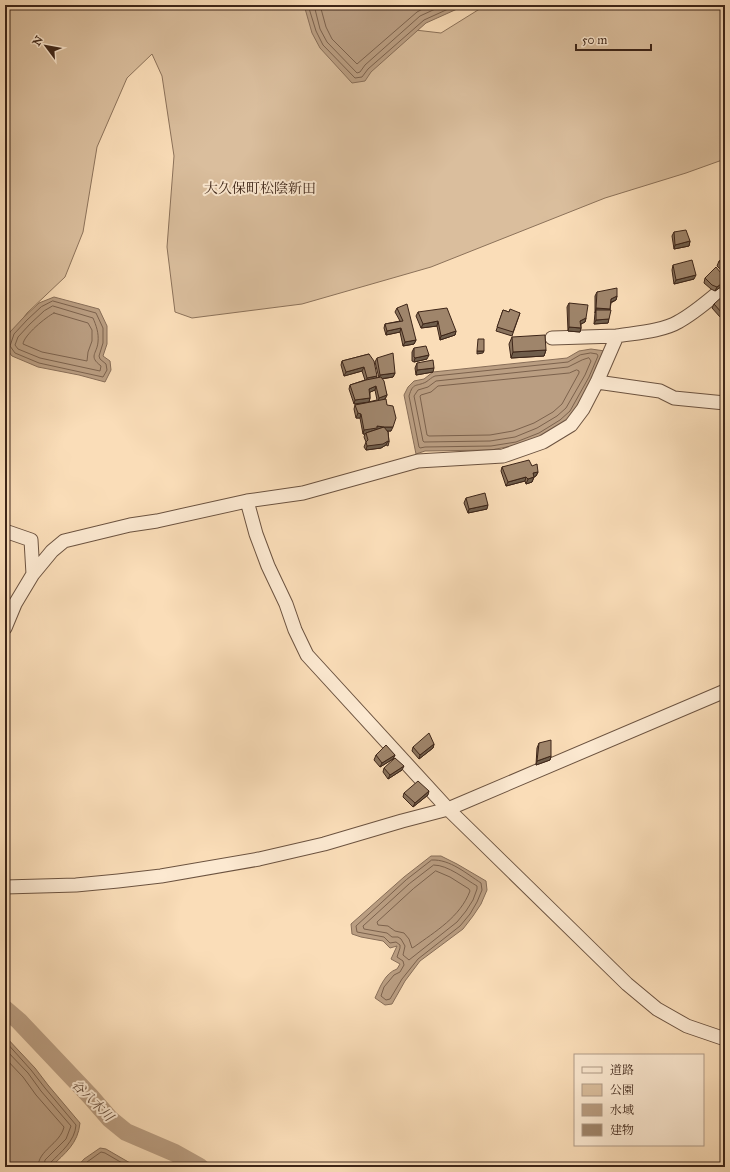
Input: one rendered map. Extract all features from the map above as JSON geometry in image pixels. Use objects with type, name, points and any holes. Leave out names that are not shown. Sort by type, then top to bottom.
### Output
[{"type":"street","points":[[552,338],[618,336],[655,330],[677,323],[698,309],[725,287]]},
{"type":"street","points":[[5,628],[15,604],[33,574],[52,551],[64,540],[247,501],[303,493],[418,461],[503,456],[543,442],[571,424],[583,409],[618,336]]},
{"type":"street","points":[[597,382],[660,391],[674,398],[725,403]]},
{"type":"street","points":[[247,501],[256,534],[268,566],[286,604],[295,630],[307,655],[448,809],[626,984],[657,1009],[688,1026],[725,1039]]},
{"type":"street","points":[[5,531],[31,540],[33,574]]},
{"type":"street","points":[[5,887],[76,885],[161,876],[259,859],[324,844],[448,809],[725,691]]},
{"type":"green space","points":[[5,5],[340,5],[372,25],[441,33],[486,5],[725,5],[725,159],[686,173],[605,198],[431,267],[302,304],[192,318],[175,312],[167,247],[174,156],[162,76],[152,54],[127,78],[97,147],[83,232],[65,277],[27,313],[5,342]]},
{"type":"water","points":[[304,5],[466,5],[426,23],[371,72],[365,81],[352,83],[320,48],[312,33]]},
{"type":"water","points":[[54,297],[99,309],[107,326],[107,344],[103,356],[110,361],[111,370],[105,382],[38,367],[12,356],[5,347],[10,332],[24,317],[39,303]]},
{"type":"water","points":[[591,349],[605,351],[593,378],[573,414],[562,424],[541,436],[517,445],[491,450],[425,451],[416,454],[404,395],[408,387],[414,381],[424,379],[433,372],[567,358],[579,351]]},
{"type":"water","points":[[431,856],[441,856],[486,881],[487,890],[481,904],[463,929],[420,961],[405,981],[392,1004],[385,1005],[375,998],[386,977],[397,969],[400,964],[391,959],[397,946],[390,948],[383,941],[352,934],[351,924],[404,877]]},
{"type":"water","points":[[5,1036],[35,1068],[80,1123],[77,1137],[74,1142],[51,1167],[5,1167]]},
{"type":"water","points":[[100,1148],[106,1149],[137,1167],[77,1167],[84,1159]]},
{"type":"building","points":[[686,230],[690,241],[675,245],[674,232]]},
{"type":"building","points":[[725,255],[725,269],[719,261]]},
{"type":"building","points":[[692,260],[696,275],[676,280],[673,265]]},
{"type":"building","points":[[716,267],[725,278],[725,281],[717,287],[712,285],[705,278]]},
{"type":"building","points":[[617,288],[617,296],[611,299],[610,309],[596,308],[597,292]]},
{"type":"building","points":[[725,294],[725,311],[722,313],[714,304]]},
{"type":"building","points":[[569,303],[588,305],[586,318],[580,321],[581,328],[569,327]]},
{"type":"building","points":[[407,304],[416,340],[405,342],[401,328],[387,331],[385,324],[403,321],[397,308]]},
{"type":"building","points":[[447,308],[456,331],[441,336],[438,321],[423,324],[418,312]]},
{"type":"building","points":[[510,309],[520,313],[513,332],[497,327],[503,310],[509,312]]},
{"type":"building","points":[[596,310],[611,310],[609,319],[596,320]]},
{"type":"building","points":[[545,335],[546,350],[513,352],[512,337]]},
{"type":"building","points":[[478,339],[484,339],[484,351],[477,351]]},
{"type":"building","points":[[426,346],[429,355],[414,357],[414,348]]},
{"type":"building","points":[[393,353],[395,373],[380,375],[377,358]]},
{"type":"building","points":[[369,354],[374,361],[377,376],[367,378],[364,367],[346,372],[342,361]]},
{"type":"building","points":[[433,360],[434,368],[417,370],[417,363]]},
{"type":"building","points":[[381,377],[384,381],[387,395],[379,398],[376,386],[369,389],[370,398],[355,400],[350,385]]},
{"type":"building","points":[[386,399],[387,405],[393,406],[396,418],[393,427],[377,426],[377,428],[364,430],[361,414],[358,413],[355,405]]},
{"type":"building","points":[[384,427],[388,432],[389,442],[367,446],[366,442],[368,440],[366,433]]},
{"type":"building","points":[[529,460],[532,466],[537,464],[538,472],[533,473],[534,477],[528,479],[526,477],[508,482],[502,467]]},
{"type":"building","points":[[485,493],[488,505],[469,509],[466,498]]},
{"type":"building","points":[[429,733],[434,744],[420,755],[413,747]]},
{"type":"building","points":[[551,740],[551,756],[537,761],[539,743]]},
{"type":"building","points":[[386,745],[395,755],[382,763],[376,755]]},
{"type":"building","points":[[395,758],[404,766],[390,775],[384,768]]},
{"type":"building","points":[[418,781],[429,791],[415,803],[404,793]]},
{"type":"waterway","name":"谷八木川","points":[[5,1009],[19,1021],[110,1119],[126,1132],[175,1153],[200,1167]]},
{"type":"district","name":"大久保町松陰新田","points":[[260,188]]}]
